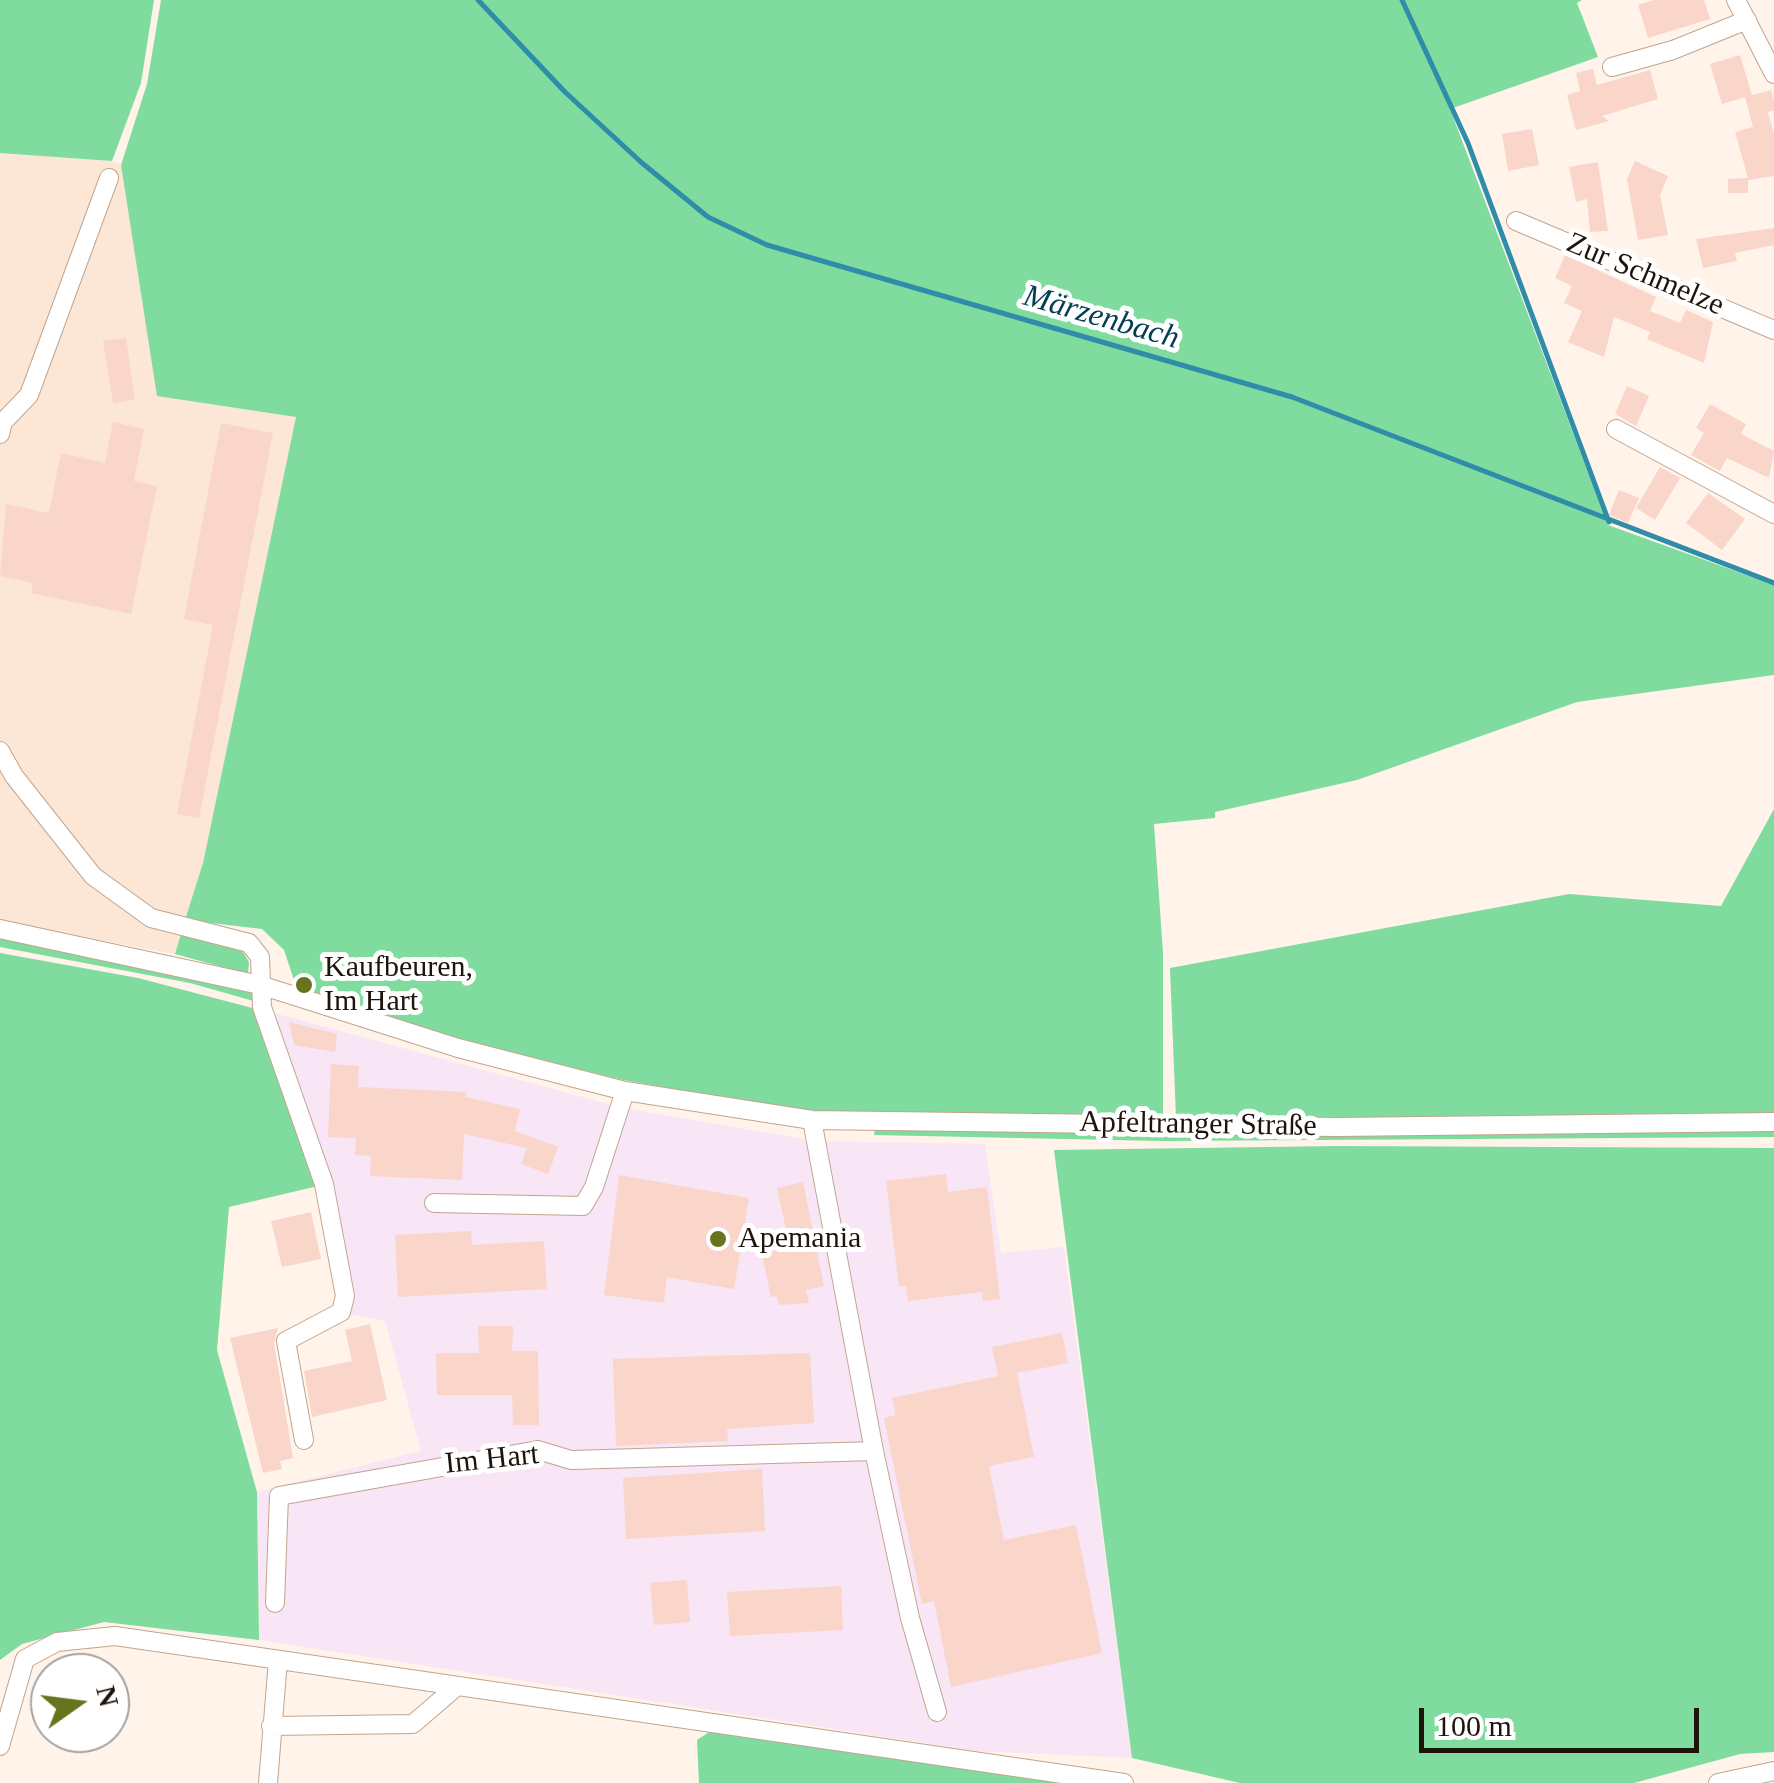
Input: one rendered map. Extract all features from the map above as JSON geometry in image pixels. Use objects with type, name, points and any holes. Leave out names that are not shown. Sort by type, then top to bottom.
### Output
[{"type":"street","points":[[1736,0],[1774,74]]},
{"type":"street","points":[[1612,68],[1673,50],[1748,20]]},
{"type":"street","points":[[0,434],[3,422],[29,395],[109,178]]},
{"type":"street","name":"Zur Schmelze","points":[[1516,221],[1774,330]]},
{"type":"street","points":[[1616,429],[1774,514]]},
{"type":"street","points":[[0,751],[14,776],[93,876],[151,918],[249,943],[260,956],[262,1007],[324,1184],[343,1277],[342,1312],[286,1341],[304,1440]]},
{"type":"street","name":"Apfeltranger Straße","points":[[0,930],[260,985],[458,1048],[624,1091],[812,1120],[1336,1127],[1774,1122]]},
{"type":"street","points":[[434,1203],[582,1206],[594,1187],[624,1091]]},
{"type":"street","points":[[812,1120],[874,1451],[910,1618],[937,1712]]},
{"type":"street","name":"Im Hart","points":[[275,1603],[279,1496],[481,1457],[538,1450],[571,1460],[874,1451]]},
{"type":"street","points":[[0,1746],[25,1659],[57,1642],[115,1636],[1124,1783]]},
{"type":"street","points":[[268,1783],[278,1660]]},
{"type":"street","points":[[271,1726],[413,1724],[456,1686]]},
{"type":"street","points":[[1718,1783],[1774,1772]]},
{"type":"shaded area","points":[[0,153],[112,161],[121,165],[158,396],[296,417],[203,863],[175,954],[0,921]]},
{"type":"shaded area","points":[[267,1011],[619,1107],[814,1141],[985,1144],[1001,1253],[1064,1247],[1132,1758],[976,1751],[259,1640],[257,1492],[421,1451],[385,1321],[344,1313],[348,1296]]},
{"type":"green space","points":[[0,0],[154,0],[141,83],[112,161],[0,153]]},
{"type":"green space","points":[[161,0],[1582,0],[1577,3],[1598,57],[1450,109],[1608,525],[1774,585],[1774,675],[1577,702],[1357,780],[1215,812],[1215,818],[1154,824],[1163,953],[1163,1115],[812,1113],[623,1080],[459,1040],[296,986],[284,950],[262,929],[185,920],[203,863],[296,417],[157,396],[121,165],[147,84]]},
{"type":"green space","points":[[1774,809],[1774,1117],[1176,1118],[1170,968],[1569,894],[1721,906]]},
{"type":"green space","points":[[181,934],[241,949],[249,962],[248,974],[175,954]]},
{"type":"green space","points":[[0,937],[255,990],[257,1002],[190,983],[0,947]]},
{"type":"green space","points":[[0,953],[138,978],[260,1010],[322,1185],[229,1207],[217,1350],[257,1492],[259,1640],[104,1622],[22,1644],[0,1660]]},
{"type":"green space","points":[[875,1127],[1774,1127],[1774,1137],[1162,1141],[874,1135]]},
{"type":"green space","points":[[1337,1146],[1774,1148],[1774,1752],[1740,1754],[1634,1783],[1240,1783],[1132,1758],[1054,1150]]},
{"type":"green space","points":[[709,1732],[1084,1783],[699,1783],[697,1740]]},
{"type":"building","points":[[1654,0],[1704,0],[1710,19],[1648,38],[1638,5]]},
{"type":"building","points":[[1740,55],[1752,95],[1771,90],[1774,110],[1768,112],[1774,135],[1774,176],[1748,180],[1748,193],[1728,193],[1728,179],[1748,178],[1735,132],[1753,127],[1745,97],[1722,104],[1710,64]]},
{"type":"building","points":[[1593,69],[1597,85],[1650,70],[1658,99],[1602,116],[1609,121],[1576,130],[1567,95],[1580,91],[1576,73]]},
{"type":"building","points":[[1532,129],[1539,165],[1508,171],[1502,134]]},
{"type":"building","points":[[1635,161],[1668,176],[1660,195],[1668,235],[1638,240],[1627,179]]},
{"type":"building","points":[[1598,162],[1608,231],[1590,232],[1587,199],[1576,202],[1569,167]]},
{"type":"building","points":[[1774,228],[1774,245],[1735,253],[1737,261],[1703,268],[1696,239]]},
{"type":"building","points":[[1565,255],[1656,297],[1650,311],[1680,323],[1686,310],[1713,322],[1704,363],[1647,339],[1650,332],[1614,317],[1604,357],[1568,342],[1582,311],[1564,303],[1572,286],[1555,278]]},
{"type":"building","points":[[126,338],[135,399],[113,403],[103,341]]},
{"type":"building","points":[[1627,386],[1649,396],[1636,426],[1615,414]]},
{"type":"building","points":[[1710,404],[1746,424],[1741,434],[1774,451],[1769,478],[1727,458],[1720,471],[1691,455],[1704,433],[1696,428]]},
{"type":"building","points":[[113,422],[144,429],[134,481],[157,486],[131,614],[31,593],[33,583],[0,576],[6,504],[49,513],[61,453],[105,463]]},
{"type":"building","points":[[221,423],[273,433],[199,818],[177,814],[213,625],[184,619]]},
{"type":"building","points":[[1660,467],[1680,478],[1655,520],[1636,508]]},
{"type":"building","points":[[1619,490],[1639,498],[1628,523],[1609,515]]},
{"type":"building","points":[[1708,493],[1745,519],[1722,550],[1686,523]]},
{"type":"building","points":[[289,1022],[337,1034],[335,1052],[294,1045]]},
{"type":"building","points":[[331,1064],[359,1066],[358,1087],[466,1092],[465,1097],[520,1109],[515,1131],[558,1147],[548,1174],[521,1164],[527,1148],[464,1134],[462,1180],[370,1176],[371,1156],[355,1155],[356,1138],[328,1137]]},
{"type":"building","points":[[946,1174],[948,1192],[987,1187],[1000,1299],[983,1301],[982,1292],[908,1301],[906,1286],[899,1286],[886,1181]]},
{"type":"building","points":[[619,1175],[749,1198],[734,1289],[667,1277],[664,1303],[604,1295]]},
{"type":"building","points":[[803,1182],[824,1286],[806,1290],[809,1303],[779,1305],[777,1296],[771,1297],[758,1235],[786,1229],[777,1188]]},
{"type":"building","points":[[311,1212],[321,1259],[282,1267],[271,1221]]},
{"type":"building","points":[[471,1231],[472,1245],[544,1241],[547,1289],[398,1297],[395,1235]]},
{"type":"building","points":[[370,1324],[387,1400],[312,1417],[304,1371],[352,1361],[345,1330]]},
{"type":"building","points":[[478,1326],[513,1326],[512,1351],[538,1351],[539,1425],[513,1425],[512,1395],[437,1395],[436,1353],[479,1353]]},
{"type":"building","points":[[278,1328],[274,1343],[293,1458],[280,1461],[282,1469],[263,1473],[230,1338]]},
{"type":"building","points":[[1062,1333],[1068,1363],[1017,1373],[1034,1457],[989,1466],[1004,1540],[1076,1525],[1102,1653],[951,1687],[934,1601],[922,1604],[884,1418],[896,1415],[892,1398],[998,1376],[992,1347]]},
{"type":"building","points":[[810,1353],[814,1423],[727,1429],[728,1441],[616,1446],[613,1359]]},
{"type":"building","points":[[762,1469],[765,1531],[626,1539],[623,1478]]},
{"type":"building","points":[[687,1580],[690,1622],[654,1625],[650,1583]]},
{"type":"building","points":[[841,1586],[843,1630],[730,1636],[727,1592]]},
{"type":"waterway","name":"Märzenbach","points":[[478,0],[565,92],[642,163],[708,217],[767,245],[1292,397],[1774,583]]},
{"type":"waterway","points":[[1402,0],[1468,143],[1609,522]]},
{"type":"place","name":"Kaufbeuren, Im Hart","points":[[304,985]]},
{"type":"place","name":"Apemania","points":[[718,1239]]}]
